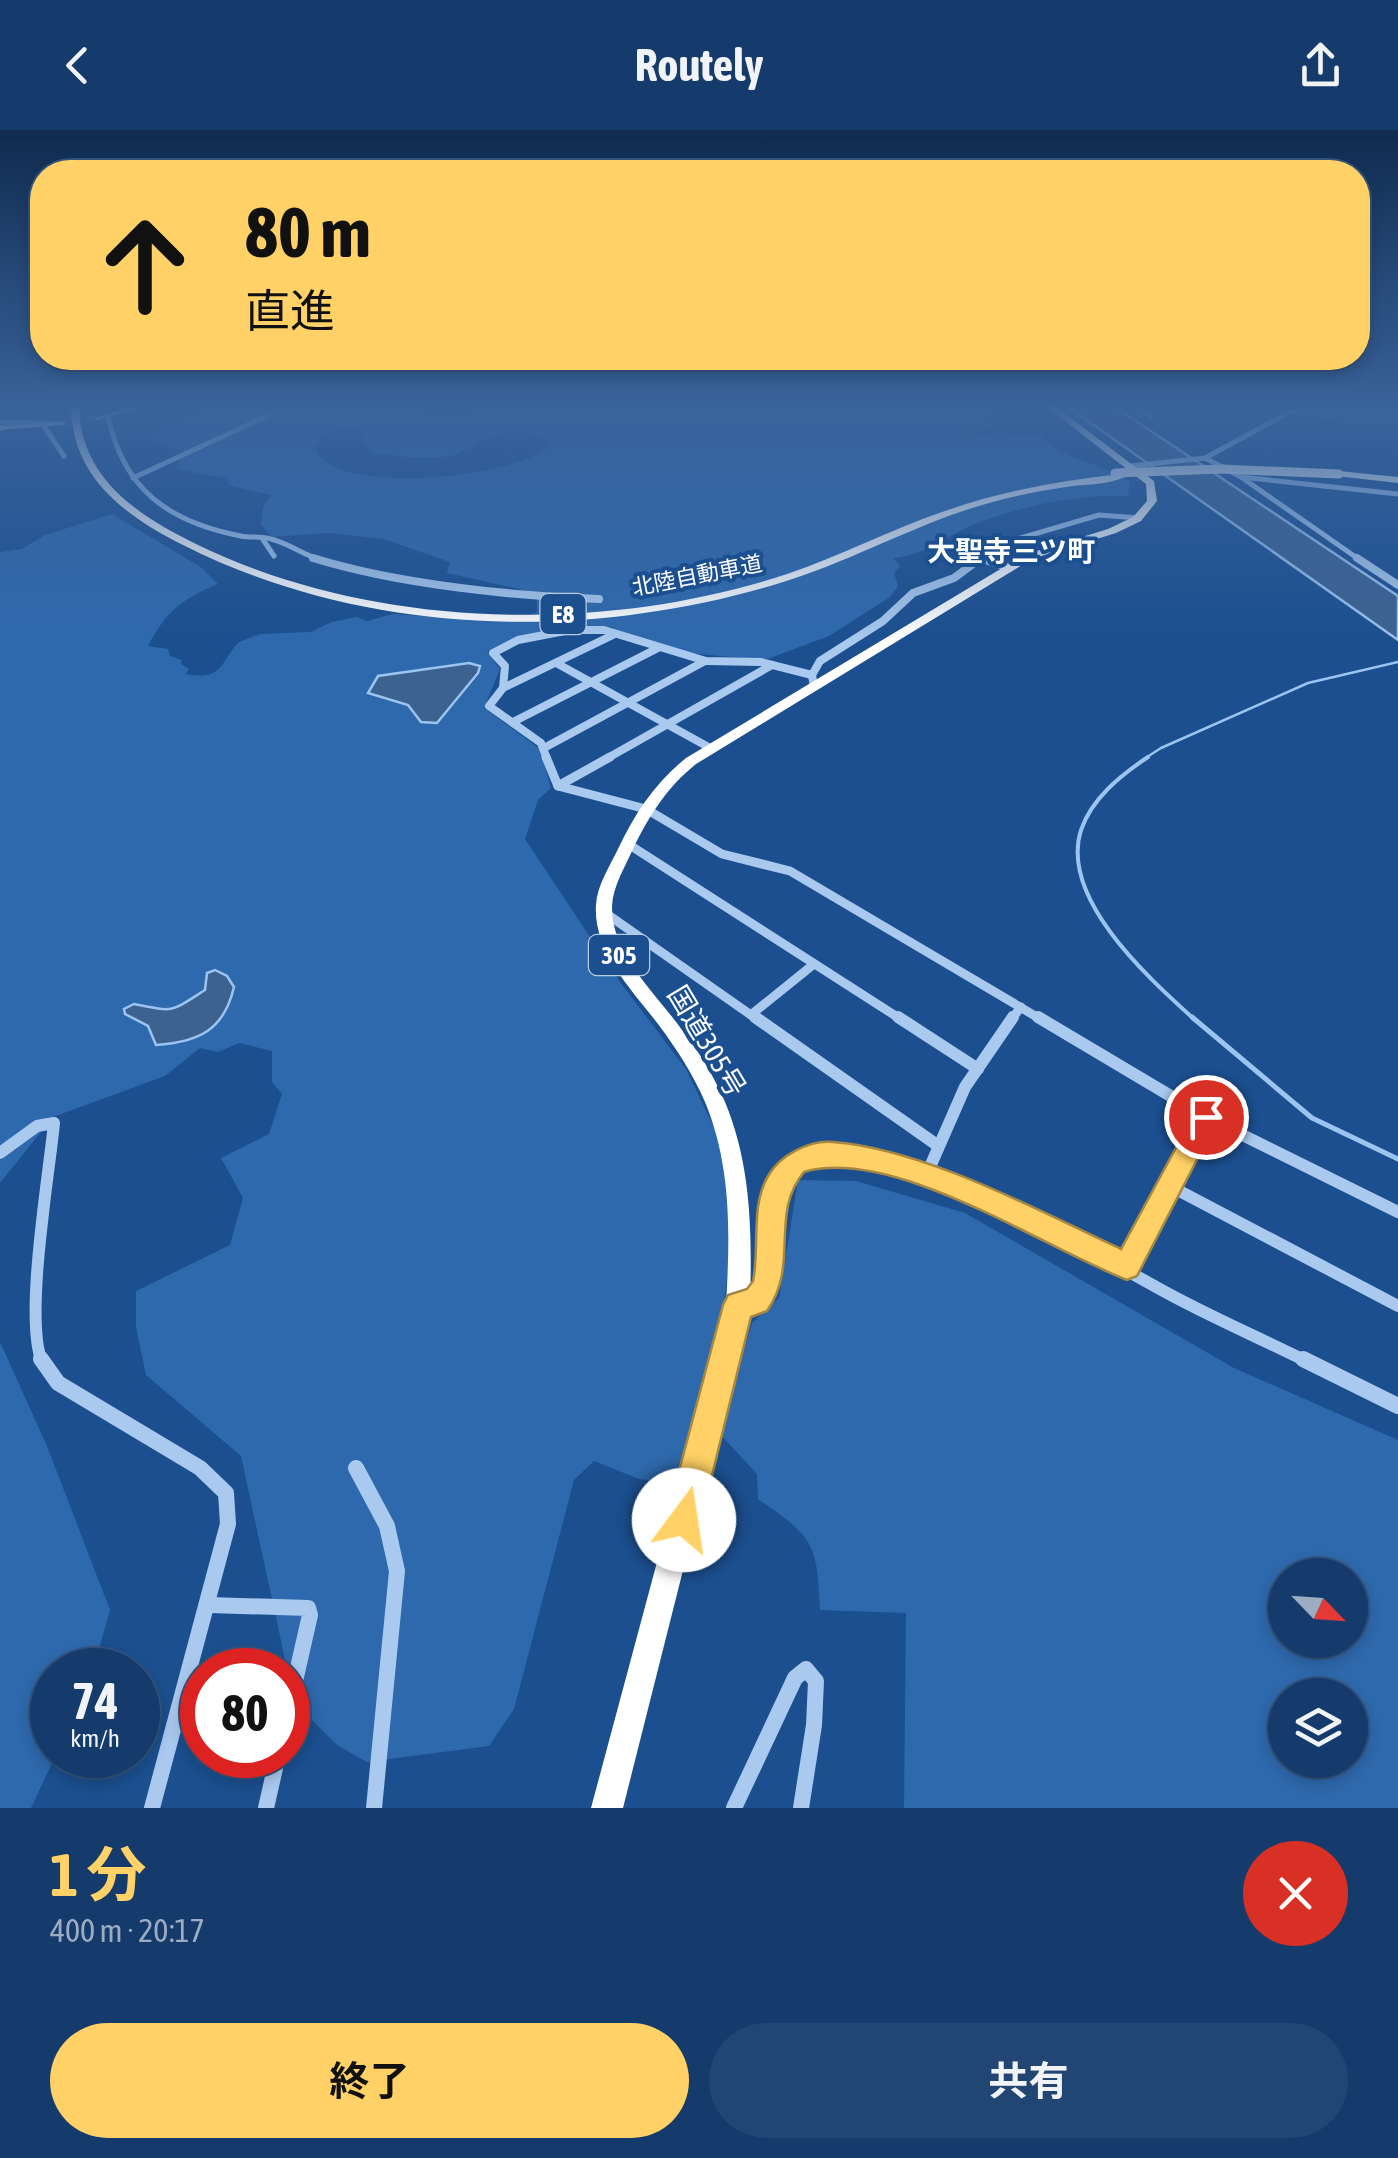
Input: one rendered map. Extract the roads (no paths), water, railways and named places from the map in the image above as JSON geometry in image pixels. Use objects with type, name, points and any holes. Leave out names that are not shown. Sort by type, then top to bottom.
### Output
[{"type":"highway","name":"北陸自動車道","points":[[107,485],[121,501],[200,552],[262,578],[368,604],[456,614],[588,613],[704,598],[802,572],[968,506],[1054,485]]},
{"type":"highway","name":"北陸自動車道","points":[[121,485],[133,498],[192,537],[250,564],[375,598],[460,607],[588,606],[701,591],[792,568],[959,502],[1029,485]]},
{"type":"highway","points":[[1140,518],[1152,501],[1151,485]]},
{"type":"highway","name":"305","points":[[604,912],[608,888],[646,809],[681,768],[813,681],[1042,550],[1112,531],[1140,518]]},
{"type":"highway","name":"国道305号","points":[[604,912],[616,950],[689,1053],[720,1114],[730,1144],[739,1208],[738,1305],[606,1808]]},
{"type":"street","points":[[140,485],[154,501],[200,526],[262,538],[330,564],[414,580],[599,599]]},
{"type":"street","points":[[1250,485],[1398,584]]},
{"type":"street","points":[[1299,485],[1398,494]]},
{"type":"street","points":[[503,688],[505,666],[496,657],[497,650],[518,640],[600,628],[706,661],[773,664],[813,681],[820,661],[883,621],[905,598],[954,578],[998,545],[1089,518],[1140,518]]},
{"type":"street","points":[[262,538],[274,556]]},
{"type":"street","points":[[979,558],[1010,568]]},
{"type":"street","points":[[558,786],[544,748],[489,706],[503,688],[615,634]]},
{"type":"street","points":[[513,722],[658,648]]},
{"type":"street","points":[[544,748],[706,661]]},
{"type":"street","points":[[558,664],[712,749]]},
{"type":"street","points":[[558,786],[773,664]]},
{"type":"street","points":[[558,786],[646,809],[722,854],[790,870],[1206,1117],[1398,1212]]},
{"type":"street","points":[[628,844],[978,1069]]},
{"type":"street","points":[[604,912],[938,1145]]},
{"type":"street","points":[[752,1014],[814,964]]},
{"type":"street","points":[[926,1176],[978,1069],[999,1033],[1021,1007]]},
{"type":"street","points":[[1127,1266],[1206,1117]]},
{"type":"street","points":[[0,1153],[37,1126],[54,1123],[36,1318],[41,1367],[58,1384],[199,1463],[226,1492],[229,1518],[209,1604],[152,1808]]},
{"type":"street","points":[[738,1305],[756,1301],[766,1287],[771,1265],[773,1198],[779,1182],[795,1162],[814,1155],[846,1154],[926,1176],[990,1201],[1127,1266],[1158,1288],[1398,1406]]},
{"type":"street","points":[[1170,1186],[1398,1306]]},
{"type":"street","points":[[356,1468],[389,1524],[397,1562],[398,1590],[374,1808]]},
{"type":"street","points":[[209,1604],[308,1608],[300,1648]]},
{"type":"street","points":[[734,1808],[795,1678],[806,1669],[816,1680],[801,1808]]},
{"type":"street","points":[[266,1808],[273,1778]]},
{"type":"waterway","points":[[1144,759],[1308,683],[1398,662]]},
{"type":"waterway","points":[[1148,757],[1118,780],[1092,808],[1081,830],[1078,856],[1083,883],[1113,936],[1195,1020]]},
{"type":"waterway","points":[[1192,1017],[1312,1118],[1398,1159]]},
{"type":"district","name":"大聖寺三ツ町","points":[[1011,551]]}]
